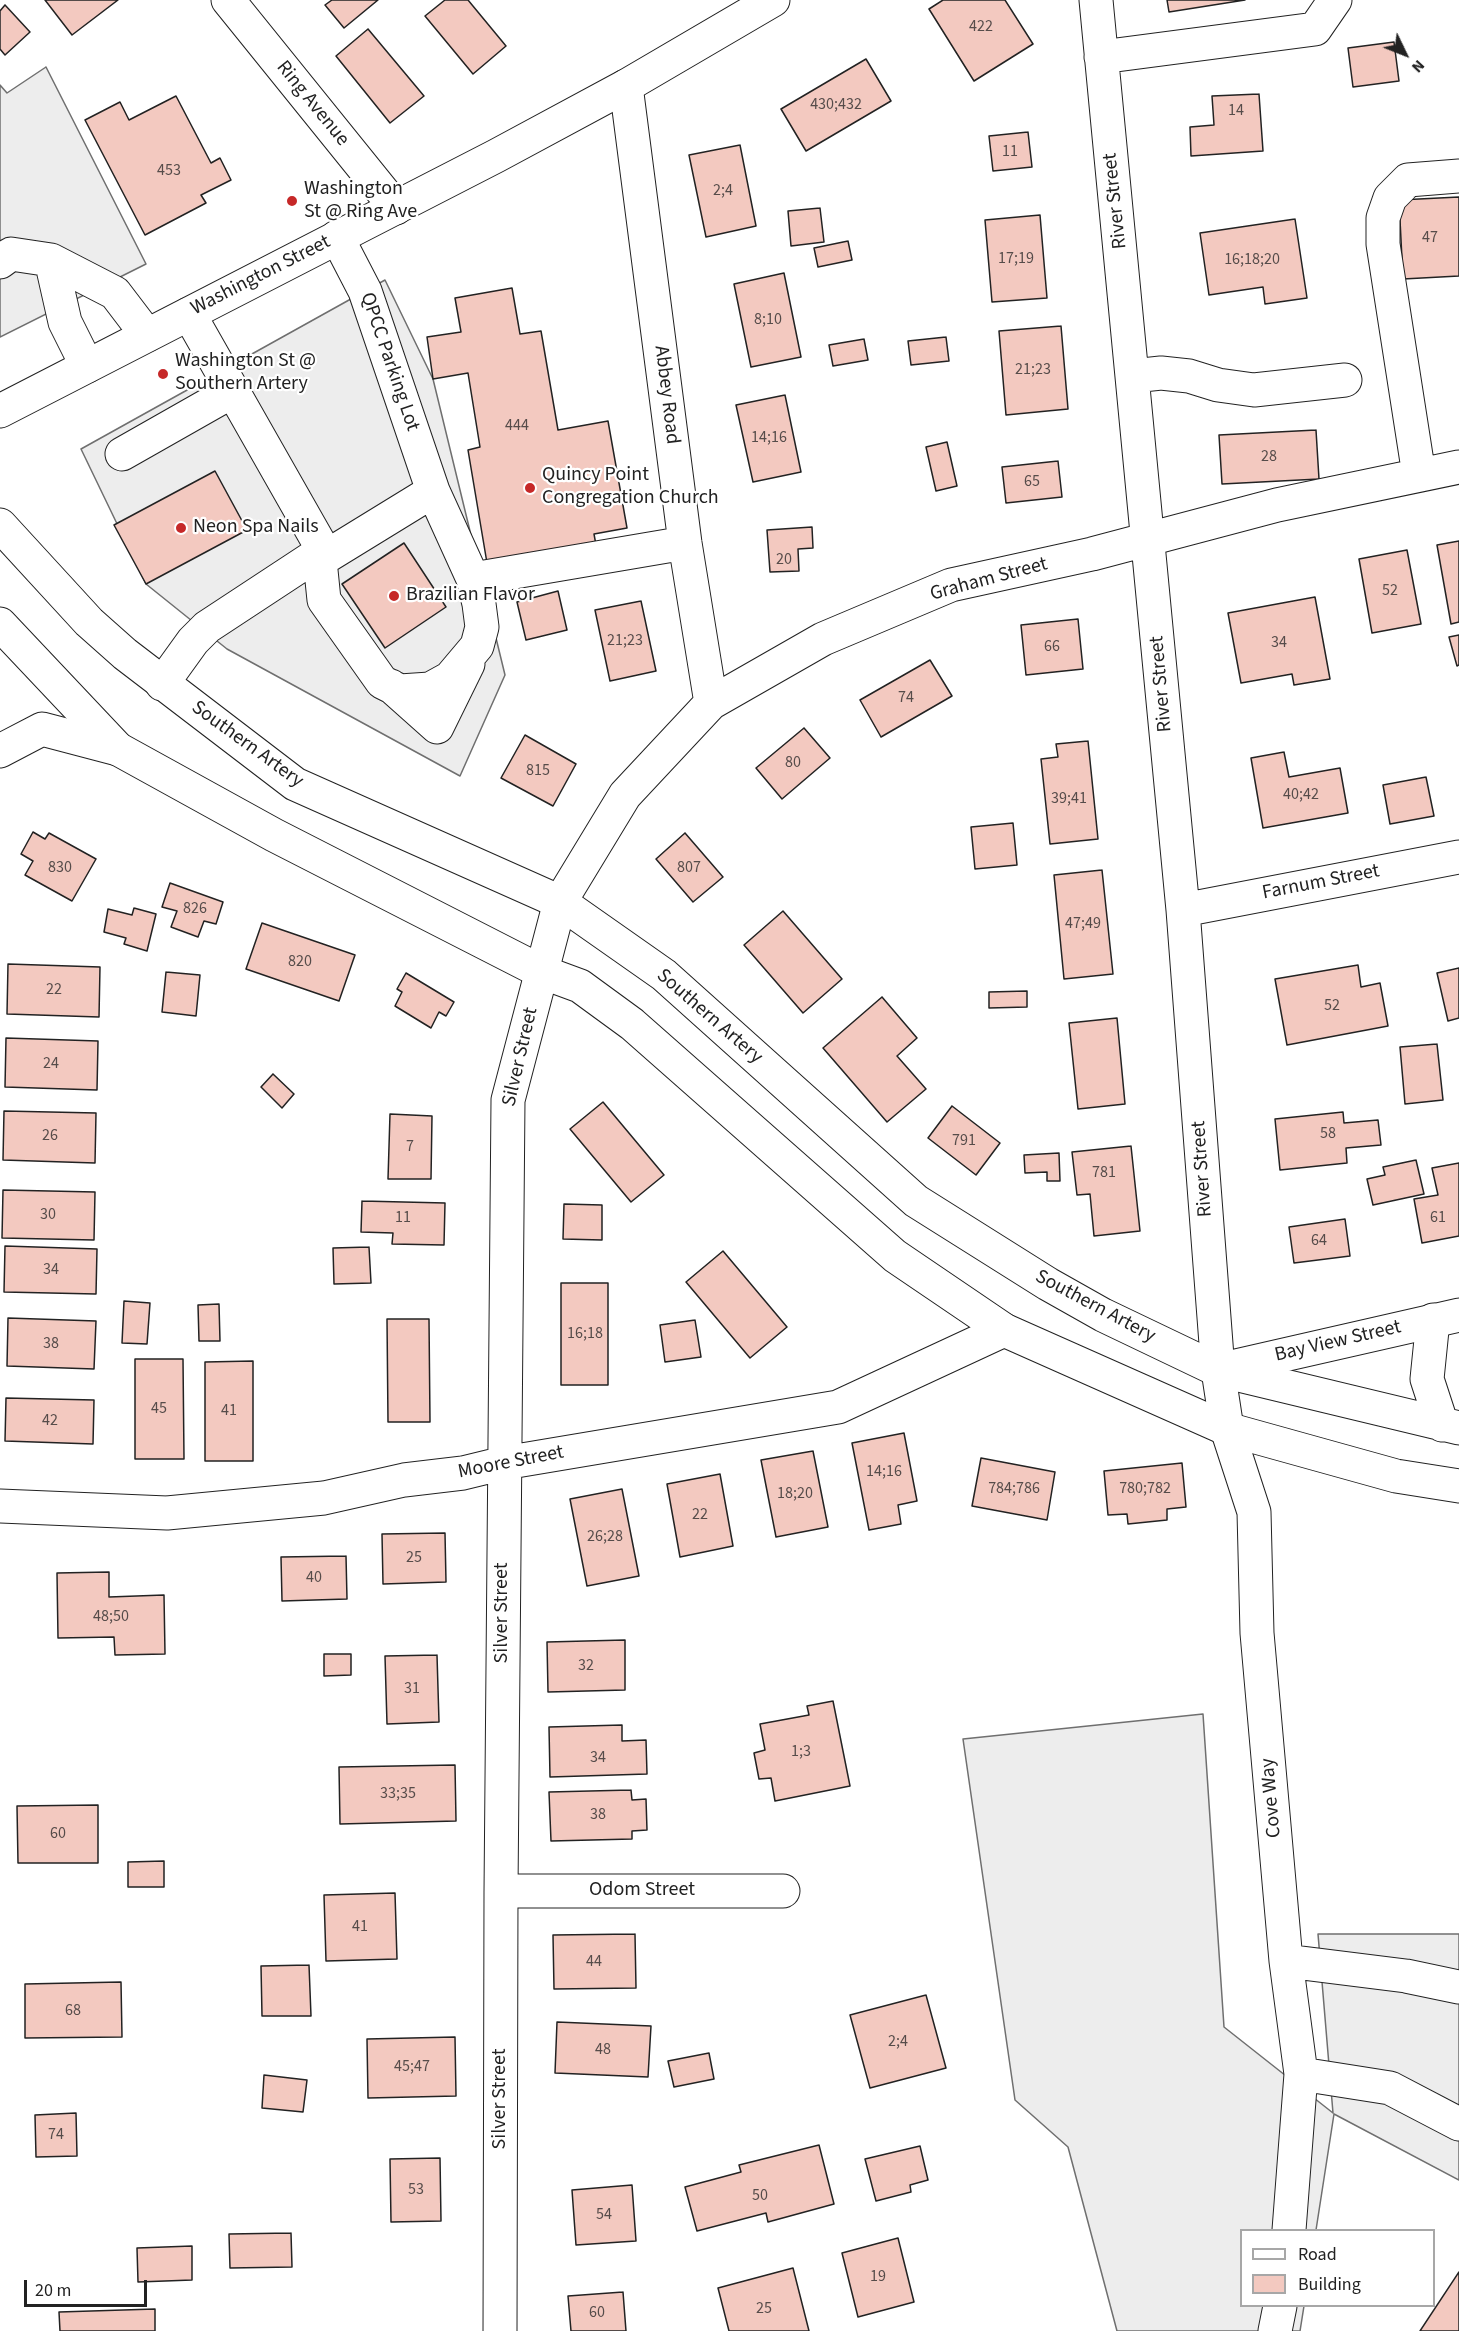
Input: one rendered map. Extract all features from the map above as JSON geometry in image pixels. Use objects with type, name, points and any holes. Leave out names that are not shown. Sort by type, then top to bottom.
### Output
[{"type":"street","name":"Ring Avenue","points":[[228,0],[396,208]]},
{"type":"street","name":"River Street","points":[[1096,0],[1183,910],[1218,1370]]},
{"type":"street","points":[[1101,57],[1315,29],[1335,0]]},
{"type":"street","name":"Washington Street","points":[[0,411],[396,208],[626,86],[765,2]]},
{"type":"street","name":"Abbey Road","points":[[626,86],[685,543],[711,703]]},
{"type":"street","points":[[1419,475],[1383,244],[1383,218],[1390,198],[1408,180],[1459,176]]},
{"type":"street","name":"QPCC Parking Lot","points":[[189,314],[318,540],[324,600],[382,682],[400,691],[430,689],[450,678],[477,646],[482,627],[473,579],[433,491],[365,291],[336,237]]},
{"type":"street","points":[[4,251],[51,260],[115,293],[147,335]]},
{"type":"street","points":[[51,260],[65,322],[87,366]]},
{"type":"street","points":[[1133,376],[1161,374],[1189,376],[1218,385],[1254,390],[1345,380]]},
{"type":"street","points":[[122,454],[233,391]]},
{"type":"street","name":"Graham Street","points":[[560,902],[625,795],[711,703],[823,639],[951,585],[1149,540],[1277,505],[1459,467]]},
{"type":"street","points":[[162,684],[193,641],[207,627],[319,557],[433,491]]},
{"type":"street","name":"Southern Artery","points":[[0,525],[89,622],[162,684],[295,784],[560,902],[664,975],[916,1201],[1048,1284],[1103,1315],[1218,1370],[1450,1426]]},
{"type":"street","points":[[473,579],[685,543]]},
{"type":"street","points":[[0,624],[118,749]]},
{"type":"street","points":[[0,751],[42,729],[118,749],[274,836],[542,972],[580,986],[632,1024],[896,1256],[1004,1330],[1202,1420],[1227,1429],[1396,1476],[1459,1486]]},
{"type":"street","name":"Farnum Street","points":[[1183,910],[1459,857]]},
{"type":"street","name":"Silver Street","points":[[501,2331],[501,1891],[508,1100],[560,902]]},
{"type":"street","points":[[1446,1318],[1427,1379],[1450,1426]]},
{"type":"street","name":"Bay View Street","points":[[1218,1370],[1446,1318]]},
{"type":"street","name":"Moore Street","points":[[0,1506],[167,1513],[324,1498],[404,1480],[463,1473],[504,1463],[838,1407],[1004,1330]]},
{"type":"street","name":"Cove Way","points":[[1218,1370],[1227,1429],[1254,1512],[1257,1633],[1286,1961],[1301,2074],[1289,2229]]},
{"type":"street","name":"Odom Street","points":[[501,1891],[783,1891]]},
{"type":"street","points":[[1286,1961],[1406,1976],[1459,1987]]},
{"type":"street","points":[[1301,2074],[1390,2088],[1459,2124]]},
{"type":"street","points":[[1275,2331],[1280,2307]]},
{"type":"shaded area","points":[[46,67],[146,264],[0,337],[0,85],[7,93]]},
{"type":"shaded area","points":[[385,280],[433,379],[505,675],[460,776],[227,649],[146,584],[81,449]]},
{"type":"shaded area","points":[[1203,1714],[1224,2027],[1333,2113],[1318,1934],[1459,1934],[1459,2180],[1334,2114],[1316,2229],[1240,2229],[1240,2307],[1304,2307],[1300,2331],[1117,2331],[1068,2147],[1015,2100],[963,1739]]},
{"type":"building","points":[[45,0],[118,0],[72,35]]},
{"type":"building","points":[[332,0],[378,0],[344,28],[325,5]]},
{"type":"building","points":[[445,0],[468,0],[506,46],[473,74],[425,16]]},
{"type":"building","points":[[943,0],[1005,0],[1033,44],[974,81],[929,9]]},
{"type":"building","points":[[1167,0],[1245,0],[1169,12]]},
{"type":"building","points":[[5,5],[30,32],[5,55],[0,49],[0,11]]},
{"type":"building","points":[[368,29],[424,96],[390,123],[336,56]]},
{"type":"building","points":[[1394,42],[1399,81],[1353,87],[1348,48]]},
{"type":"building","points":[[866,59],[891,101],[806,151],[781,109]]},
{"type":"building","points":[[1259,94],[1263,151],[1191,156],[1190,127],[1214,125],[1212,96]]},
{"type":"building","points":[[176,96],[211,163],[220,158],[231,180],[201,195],[206,203],[145,235],[85,120],[120,102],[129,120]]},
{"type":"building","points":[[1028,132],[1032,167],[993,171],[989,136]]},
{"type":"building","points":[[740,145],[756,226],[706,237],[689,155]]},
{"type":"building","points":[[1459,197],[1459,276],[1403,279],[1399,200]]},
{"type":"building","points":[[820,208],[824,242],[791,246],[788,211]]},
{"type":"building","points":[[1040,215],[1047,298],[992,302],[985,220]]},
{"type":"building","points":[[1295,219],[1307,298],[1265,304],[1263,287],[1209,295],[1200,233]]},
{"type":"building","points":[[848,241],[852,260],[818,267],[814,248]]},
{"type":"building","points":[[784,273],[801,357],[751,367],[734,284]]},
{"type":"building","points":[[512,288],[520,334],[541,331],[558,430],[608,421],[627,528],[594,534],[596,545],[487,563],[468,450],[480,447],[468,373],[433,379],[427,337],[461,332],[455,298]]},
{"type":"building","points":[[1061,326],[1068,409],[1006,415],[999,331]]},
{"type":"building","points":[[946,337],[949,361],[911,365],[908,341]]},
{"type":"building","points":[[864,339],[868,360],[833,366],[829,345]]},
{"type":"building","points":[[785,395],[801,472],[753,482],[736,405]]},
{"type":"building","points":[[1316,430],[1319,479],[1222,484],[1219,435]]},
{"type":"building","points":[[947,442],[957,486],[936,491],[926,447]]},
{"type":"building","points":[[1058,461],[1062,497],[1006,503],[1002,467]]},
{"type":"building","name":"Neon Spa Nails","points":[[215,471],[247,530],[146,584],[114,525]]},
{"type":"building","points":[[812,527],[813,548],[798,549],[799,571],[770,572],[767,530]]},
{"type":"building","points":[[1459,541],[1459,622],[1451,624],[1437,545]]},
{"type":"building","name":"Brazilian Flavor","points":[[404,543],[446,607],[385,648],[342,584]]},
{"type":"building","points":[[1407,550],[1421,624],[1372,633],[1359,559]]},
{"type":"building","points":[[558,591],[567,630],[526,640],[517,602]]},
{"type":"building","points":[[1315,597],[1330,679],[1294,685],[1292,674],[1241,683],[1228,613]]},
{"type":"building","points":[[641,601],[656,671],[610,681],[595,610]]},
{"type":"building","points":[[1078,619],[1083,669],[1026,675],[1021,625]]},
{"type":"building","points":[[1459,635],[1459,665],[1457,666],[1449,637]]},
{"type":"building","points":[[930,660],[952,696],[881,737],[860,700]]},
{"type":"building","points":[[804,728],[830,758],[782,799],[756,768]]},
{"type":"building","points":[[525,735],[576,764],[553,806],[501,778]]},
{"type":"building","points":[[1088,741],[1098,839],[1050,844],[1041,759],[1058,757],[1056,744]]},
{"type":"building","points":[[1284,752],[1289,777],[1340,768],[1348,813],[1263,828],[1251,758]]},
{"type":"building","points":[[1426,777],[1434,816],[1390,824],[1383,785]]},
{"type":"building","points":[[1013,823],[1017,865],[975,869],[971,827]]},
{"type":"building","points":[[33,832],[45,839],[49,833],[96,859],[72,901],[25,875],[33,861],[21,854]]},
{"type":"building","points":[[685,833],[723,877],[693,902],[656,859]]},
{"type":"building","points":[[1102,870],[1113,974],[1064,979],[1054,875]]},
{"type":"building","points":[[170,883],[223,902],[216,924],[204,921],[198,937],[171,927],[177,911],[162,907]]},
{"type":"building","points":[[134,908],[156,914],[147,951],[124,944],[126,938],[104,932],[108,909],[132,915]]},
{"type":"building","points":[[783,911],[842,979],[803,1013],[744,945]]},
{"type":"building","points":[[262,923],[355,955],[339,1001],[246,969]]},
{"type":"building","points":[[8,964],[100,967],[99,1017],[7,1014]]},
{"type":"building","points":[[1358,965],[1361,987],[1380,983],[1388,1026],[1287,1045],[1275,979]]},
{"type":"building","points":[[1459,968],[1459,1018],[1448,1021],[1437,973]]},
{"type":"building","points":[[166,972],[200,975],[196,1016],[162,1012]]},
{"type":"building","points":[[406,973],[454,1002],[446,1016],[439,1012],[431,1028],[395,1006],[402,992],[397,989]]},
{"type":"building","points":[[1027,991],[1027,1007],[989,1008],[989,992]]},
{"type":"building","points":[[882,997],[917,1038],[897,1056],[926,1089],[887,1122],[823,1048]]},
{"type":"building","points":[[1117,1018],[1125,1104],[1078,1109],[1069,1023]]},
{"type":"building","points":[[6,1038],[98,1041],[97,1090],[5,1087]]},
{"type":"building","points":[[1437,1044],[1443,1100],[1405,1104],[1400,1047]]},
{"type":"building","points":[[273,1074],[294,1094],[282,1108],[261,1087]]},
{"type":"building","points":[[603,1102],[664,1175],[631,1202],[570,1129]]},
{"type":"building","points":[[952,1106],[1000,1143],[976,1175],[928,1138]]},
{"type":"building","points":[[4,1111],[96,1113],[95,1163],[3,1160]]},
{"type":"building","points":[[1343,1112],[1344,1123],[1378,1120],[1381,1145],[1346,1148],[1347,1163],[1280,1170],[1275,1119]]},
{"type":"building","points":[[390,1114],[432,1116],[431,1179],[388,1179]]},
{"type":"building","points":[[1131,1146],[1140,1231],[1094,1236],[1090,1194],[1077,1195],[1072,1152]]},
{"type":"building","points":[[1059,1153],[1060,1181],[1047,1181],[1047,1172],[1025,1173],[1024,1155]]},
{"type":"building","points":[[1416,1160],[1424,1194],[1373,1205],[1367,1179],[1385,1175],[1383,1167]]},
{"type":"building","points":[[1459,1163],[1459,1236],[1422,1243],[1414,1199],[1438,1195],[1432,1168]]},
{"type":"building","points":[[3,1190],[95,1192],[94,1240],[2,1238]]},
{"type":"building","points":[[362,1201],[445,1203],[444,1245],[392,1244],[393,1233],[361,1232]]},
{"type":"building","points":[[564,1204],[602,1205],[602,1240],[563,1239]]},
{"type":"building","points":[[1345,1219],[1350,1256],[1294,1263],[1289,1227]]},
{"type":"building","points":[[5,1246],[97,1249],[96,1294],[4,1292]]},
{"type":"building","points":[[369,1247],[371,1283],[334,1284],[333,1248]]},
{"type":"building","points":[[723,1251],[787,1327],[750,1358],[686,1282]]},
{"type":"building","points":[[561,1283],[608,1283],[608,1385],[561,1385]]},
{"type":"building","points":[[124,1301],[150,1303],[147,1344],[122,1343]]},
{"type":"building","points":[[219,1304],[220,1341],[199,1341],[198,1305]]},
{"type":"building","points":[[8,1318],[96,1321],[94,1369],[7,1366]]},
{"type":"building","points":[[387,1319],[429,1319],[430,1422],[388,1422]]},
{"type":"building","points":[[695,1320],[701,1357],[665,1362],[660,1325]]},
{"type":"building","points":[[135,1359],[183,1359],[184,1459],[135,1459]]},
{"type":"building","points":[[253,1361],[253,1461],[205,1461],[205,1362]]},
{"type":"building","points":[[6,1398],[94,1400],[93,1444],[5,1441]]},
{"type":"building","points":[[904,1433],[917,1501],[898,1505],[901,1524],[869,1530],[852,1443]]},
{"type":"building","points":[[813,1451],[828,1527],[776,1537],[761,1460]]},
{"type":"building","points":[[981,1458],[1055,1472],[1047,1520],[972,1506]]},
{"type":"building","points":[[1182,1463],[1186,1507],[1167,1509],[1167,1520],[1128,1524],[1127,1514],[1108,1515],[1104,1471]]},
{"type":"building","points":[[720,1474],[733,1546],[680,1557],[667,1484]]},
{"type":"building","points":[[622,1489],[639,1576],[587,1586],[570,1499]]},
{"type":"building","points":[[445,1533],[446,1582],[383,1584],[382,1534]]},
{"type":"building","points":[[346,1556],[347,1599],[282,1601],[281,1557]]},
{"type":"building","points":[[109,1572],[109,1597],[164,1595],[165,1654],[115,1655],[114,1637],[58,1638],[57,1573]]},
{"type":"building","points":[[625,1640],[625,1690],[548,1692],[547,1642]]},
{"type":"building","points":[[324,1654],[351,1654],[351,1675],[324,1676]]},
{"type":"building","points":[[437,1655],[439,1722],[387,1724],[385,1656]]},
{"type":"building","points":[[833,1701],[850,1786],[775,1801],[771,1778],[759,1779],[754,1753],[765,1750],[760,1724],[809,1715],[807,1706]]},
{"type":"building","points":[[622,1725],[622,1741],[646,1740],[647,1774],[550,1777],[549,1727]]},
{"type":"building","points":[[455,1765],[456,1821],[340,1824],[339,1767]]},
{"type":"building","points":[[631,1790],[632,1800],[646,1799],[647,1830],[632,1831],[632,1839],[551,1841],[549,1792]]},
{"type":"building","points":[[98,1805],[98,1863],[18,1863],[17,1806]]},
{"type":"building","points":[[164,1861],[164,1887],[128,1887],[128,1862]]},
{"type":"building","points":[[395,1893],[397,1959],[326,1961],[324,1895]]},
{"type":"building","points":[[635,1934],[636,1988],[554,1989],[553,1935]]},
{"type":"building","points":[[309,1965],[311,2016],[262,2016],[261,1966]]},
{"type":"building","points":[[121,1982],[122,2037],[25,2038],[25,1984]]},
{"type":"building","points":[[926,1995],[946,2068],[870,2088],[850,2015]]},
{"type":"building","points":[[557,2022],[651,2026],[648,2077],[555,2073]]},
{"type":"building","points":[[455,2037],[456,2096],[368,2098],[367,2039]]},
{"type":"building","points":[[709,2053],[714,2079],[674,2087],[668,2061]]},
{"type":"building","points":[[264,2075],[307,2080],[303,2112],[262,2108]]},
{"type":"building","points":[[76,2113],[77,2156],[36,2157],[35,2115]]},
{"type":"building","points":[[819,2145],[834,2204],[768,2222],[766,2213],[697,2231],[685,2187],[741,2172],[739,2165]]},
{"type":"building","points":[[920,2146],[928,2180],[910,2185],[911,2192],[876,2201],[865,2159]]},
{"type":"building","points":[[440,2158],[441,2221],[391,2222],[390,2159]]},
{"type":"building","points":[[632,2185],[636,2241],[576,2245],[572,2190]]},
{"type":"building","points":[[291,2233],[292,2267],[230,2268],[229,2234]]},
{"type":"building","points":[[898,2238],[914,2302],[858,2317],[842,2253]]},
{"type":"building","points":[[192,2246],[192,2280],[138,2282],[137,2248]]},
{"type":"building","points":[[793,2268],[809,2331],[729,2331],[718,2288]]},
{"type":"building","points":[[1459,2272],[1459,2331],[1420,2331]]},
{"type":"building","points":[[623,2292],[626,2331],[571,2331],[568,2296]]},
{"type":"building","points":[[155,2309],[155,2331],[60,2331],[59,2312]]},
{"type":"place","name":"Washington St @ Ring Ave","points":[[292,201]]},
{"type":"place","name":"Washington St @ Southern Artery","points":[[163,374]]},
{"type":"place","name":"Quincy Point Congregation Church","points":[[530,488]]},
{"type":"place","name":"Neon Spa Nails","points":[[181,528]]},
{"type":"place","name":"Brazilian Flavor","points":[[394,596]]}]
